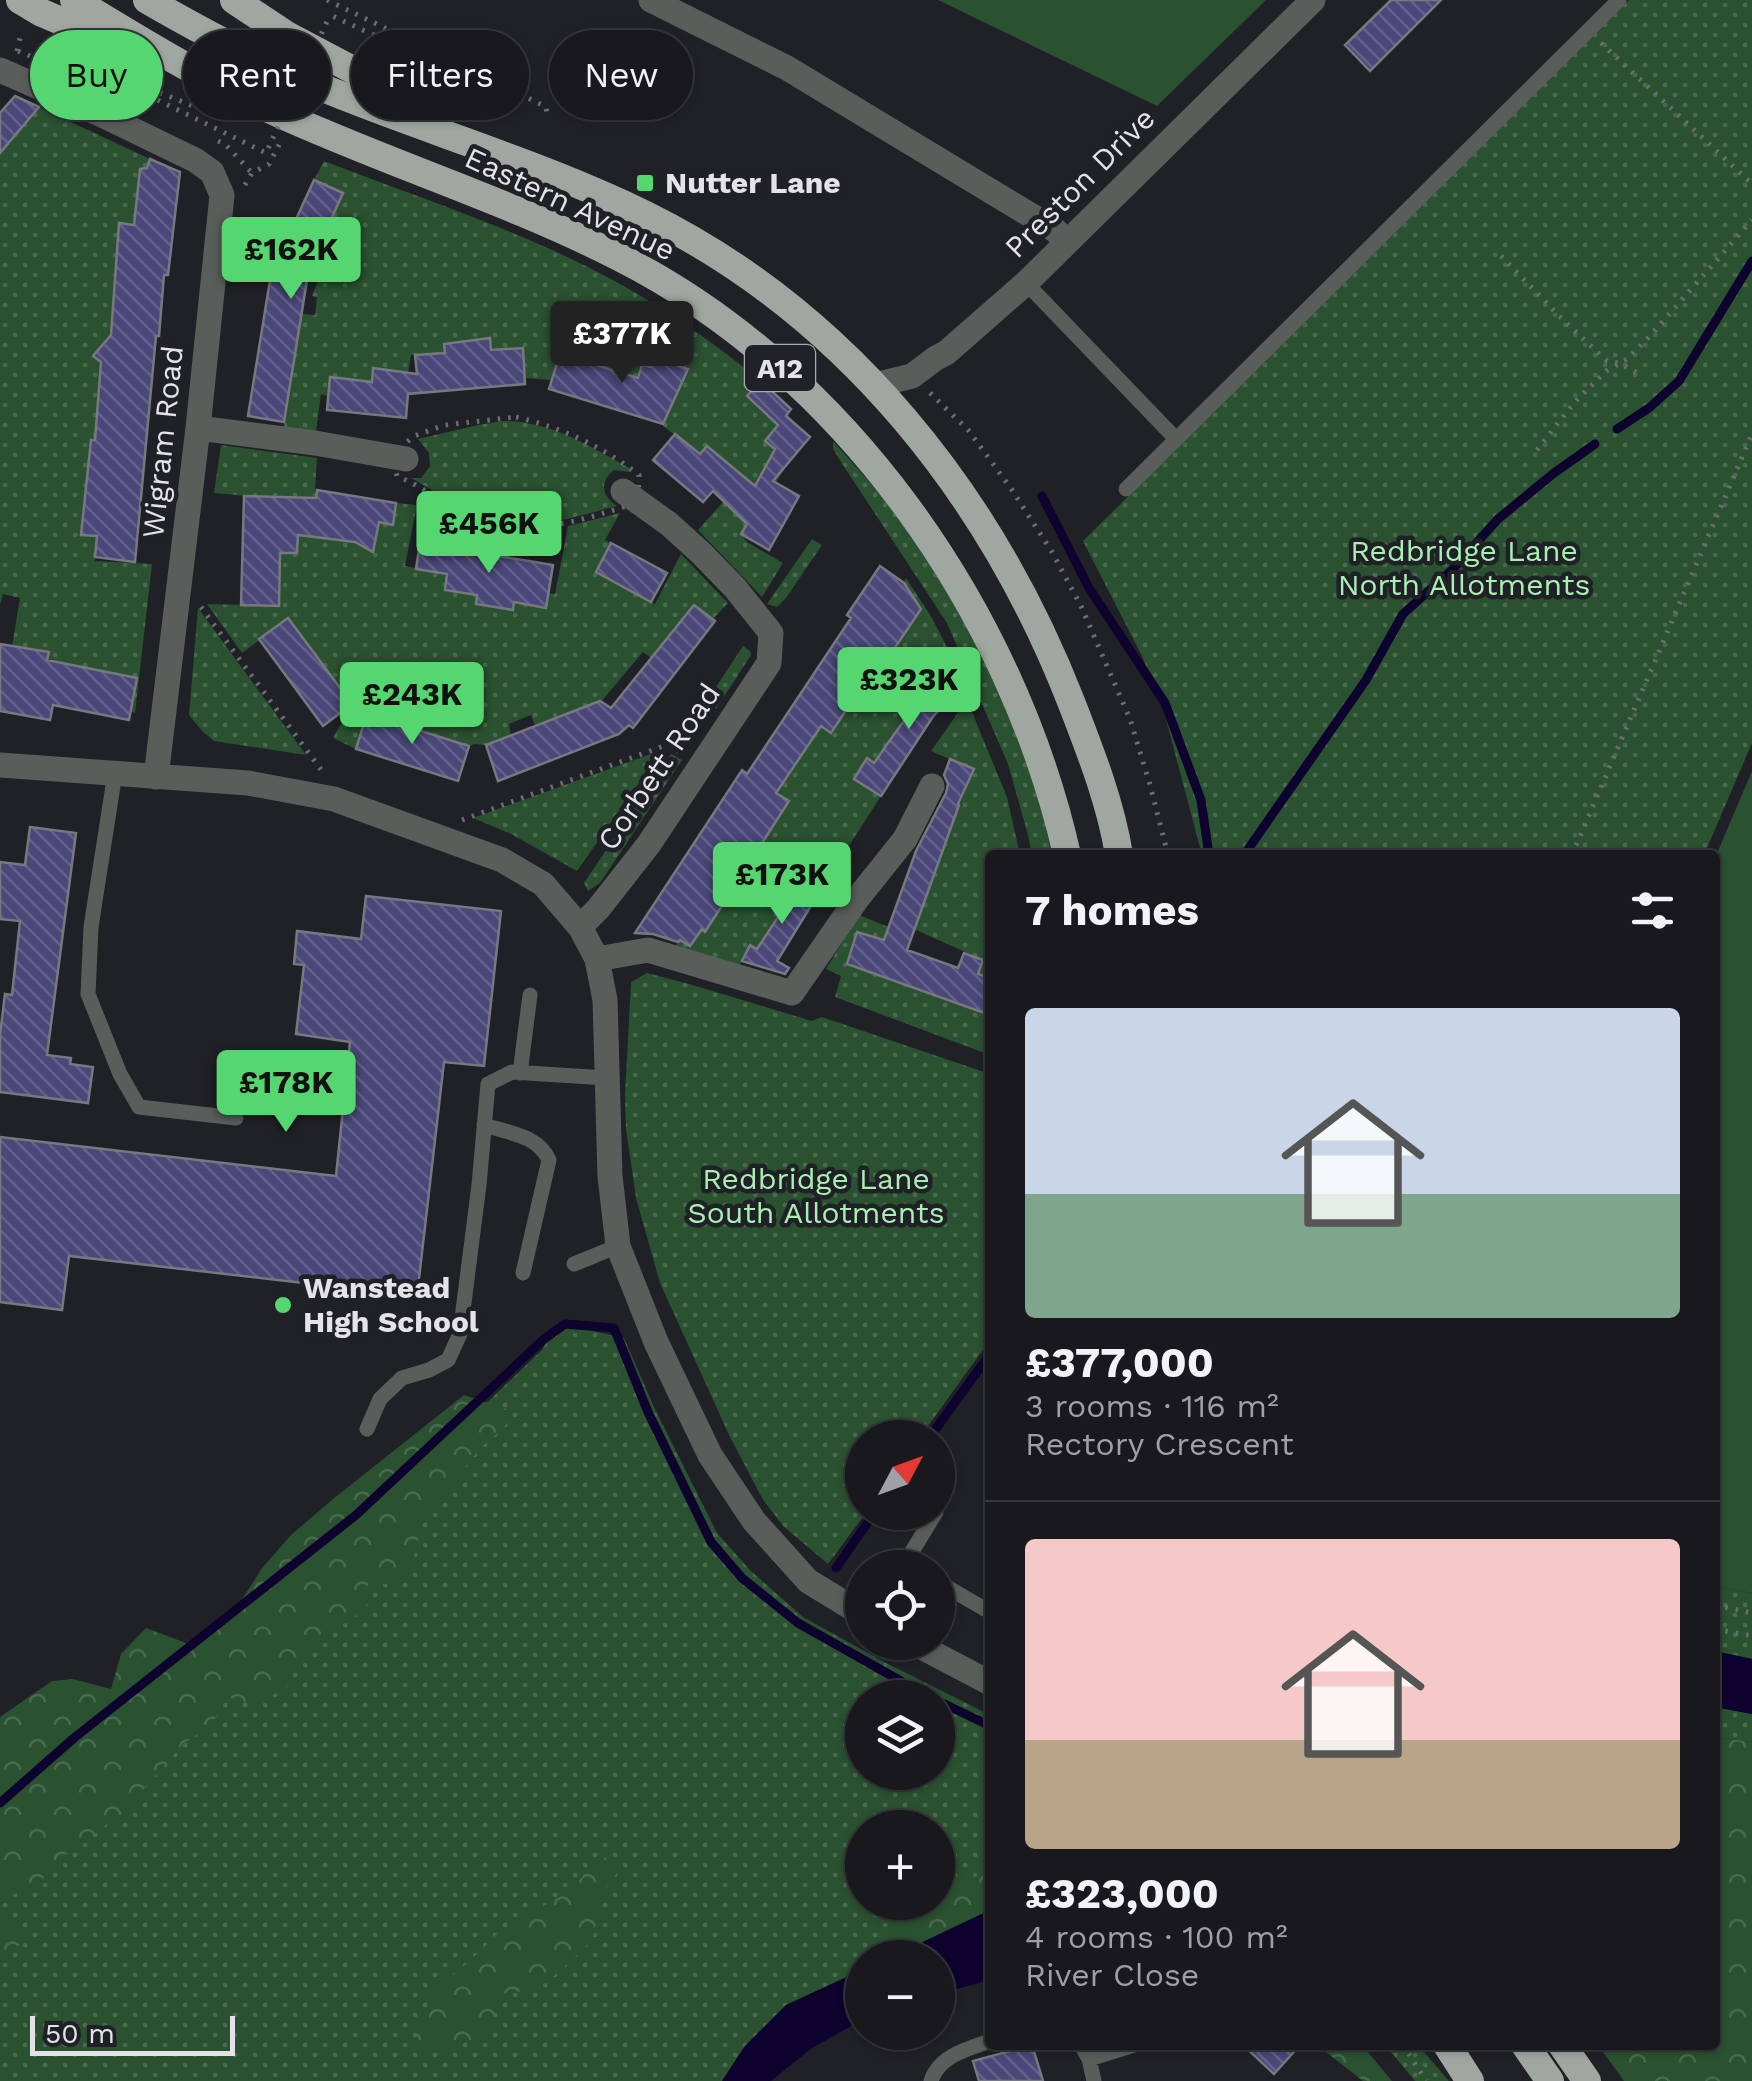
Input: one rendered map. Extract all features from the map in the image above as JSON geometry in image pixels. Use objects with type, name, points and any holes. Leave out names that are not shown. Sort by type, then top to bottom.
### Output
[{"type":"highway","name":"A12","points":[[20,0],[268,123]]},
{"type":"highway","name":"Eastern Avenue","points":[[74,0],[268,123],[548,224],[652,274],[728,324],[798,384],[839,425],[902,501],[973,609],[1026,724],[1065,850]]},
{"type":"highway","name":"Eastern Avenue","points":[[148,0],[238,50],[322,88],[548,172],[644,214],[760,284],[834,344],[924,442],[1015,577],[1052,652],[1086,740],[1119,850]]},
{"type":"highway","name":"A12","points":[[234,0],[345,67],[548,172]]},
{"type":"highway","points":[[1451,2050],[1470,2081]]},
{"type":"highway","points":[[1528,2050],[1550,2081]]},
{"type":"highway","points":[[1565,2050],[1587,2081]]},
{"type":"street","points":[[652,0],[787,68],[1055,230],[1067,242]]},
{"type":"street","name":"Preston Drive","points":[[875,385],[912,376],[946,354],[1026,283],[1313,0]]},
{"type":"street","points":[[9,60],[98,113],[195,160],[212,172],[222,195]]},
{"type":"street","name":"Wigram Road","points":[[156,777],[222,195]]},
{"type":"street","points":[[198,428],[399,457]]},
{"type":"street","name":"Corbett Road","points":[[580,927],[650,844],[768,663],[770,633],[735,588],[669,524],[631,497]]},
{"type":"street","points":[[0,765],[248,782],[334,799],[502,860],[543,884],[580,927],[597,959],[605,1000],[610,1176],[618,1246],[656,1342],[710,1455],[754,1522],[808,1581],[845,1604]]},
{"type":"street","points":[[597,959],[648,950],[792,993],[905,839],[932,786]]},
{"type":"street","points":[[946,1660],[985,1680]]},
{"type":"lane","points":[[1126,490],[1619,0]]},
{"type":"lane","points":[[1026,283],[1176,439]]},
{"type":"lane","points":[[115,773],[92,927],[88,994],[120,1074],[139,1107],[236,1118]]},
{"type":"lane","points":[[520,1073],[530,995]]},
{"type":"lane","points":[[367,1429],[380,1400],[391,1388],[402,1378],[448,1360],[460,1334],[488,1084],[512,1072],[607,1078]]},
{"type":"lane","points":[[484,1125],[534,1141],[544,1148],[549,1160],[523,1273]]},
{"type":"lane","points":[[574,1264],[618,1246]]},
{"type":"lane","points":[[955,1592],[985,1609]]},
{"type":"lane","points":[[930,2081],[934,2070],[948,2057],[985,2043]]},
{"type":"lane","points":[[1085,2052],[1094,2081]]},
{"type":"path","points":[[327,0],[388,30]]},
{"type":"path","points":[[9,60],[134,100],[139,91],[266,153],[330,15],[363,30]]},
{"type":"path","points":[[10,28],[21,34]]},
{"type":"path","points":[[1612,32],[1601,44],[1752,184]]},
{"type":"path","points":[[529,99],[546,107],[548,118]]},
{"type":"path","points":[[222,195],[240,194],[252,173],[268,164],[280,143],[268,123]]},
{"type":"path","points":[[1537,450],[1606,370],[1627,360],[1652,335],[1752,220]]},
{"type":"path","points":[[1501,256],[1588,344],[1608,360],[1637,373]]},
{"type":"path","points":[[919,383],[969,431],[1012,490],[1081,606],[1130,719],[1167,850]]},
{"type":"path","points":[[516,417],[594,444],[639,475],[631,497],[600,514],[525,529],[465,513],[397,476],[399,457],[414,436],[445,426],[516,417]]},
{"type":"path","points":[[1574,850],[1752,434]]},
{"type":"path","points":[[195,598],[322,772]]},
{"type":"path","points":[[463,818],[669,744]]},
{"type":"path","points":[[1720,1606],[1752,1613]]},
{"type":"path","points":[[1720,1630],[1752,1636]]},
{"type":"path","points":[[1406,2050],[1426,2081]]},
{"type":"green space","points":[[938,0],[1266,0],[1157,106]]},
{"type":"green space","name":"Redbridge Lane North Allotments","points":[[1629,0],[1752,0],[1752,743],[1706,850],[1201,850],[1163,708],[1142,656],[1083,541]]},
{"type":"green space","points":[[30,118],[67,120],[150,159],[147,168],[140,170],[134,225],[119,224],[110,346],[102,345],[96,358],[101,362],[97,410],[109,412],[81,534],[97,536],[95,561],[152,564],[135,713],[130,711],[136,678],[69,664],[45,675],[48,653],[12,646],[20,598],[3,594],[0,605],[0,153]]},
{"type":"green space","points":[[324,161],[491,224],[588,267],[678,319],[761,381],[747,397],[778,425],[765,441],[789,462],[776,482],[761,474],[748,497],[758,504],[741,534],[747,542],[783,563],[762,597],[698,530],[732,492],[732,467],[708,446],[700,454],[663,426],[688,370],[654,356],[651,367],[642,365],[638,378],[552,380],[524,378],[522,348],[491,350],[490,339],[444,344],[445,353],[411,355],[408,373],[374,368],[372,382],[331,377],[328,396],[321,394],[316,431],[284,427],[302,314],[315,315],[317,297],[312,296],[325,263],[314,257],[343,194],[314,180]]},
{"type":"green space","points":[[503,421],[554,430],[631,469],[614,470],[604,484],[608,498],[617,506],[566,519],[514,524],[480,516],[411,478],[421,478],[430,466],[429,453],[418,439]]},
{"type":"green space","points":[[833,441],[906,529],[976,644],[1029,769],[1051,850],[1031,850],[1008,764],[947,623],[833,449]]},
{"type":"green space","points":[[221,445],[317,458],[313,523],[319,538],[343,540],[379,522],[393,524],[396,503],[417,505],[405,566],[447,574],[477,595],[476,605],[512,610],[514,602],[546,608],[549,593],[555,594],[568,526],[620,513],[605,540],[611,543],[596,572],[655,604],[681,554],[728,603],[713,619],[694,605],[651,658],[643,652],[600,703],[535,726],[531,715],[509,724],[511,736],[486,745],[469,746],[366,718],[358,750],[333,738],[352,704],[289,618],[242,653],[207,604],[279,606],[280,553],[297,552],[298,524],[290,500],[214,493]]},
{"type":"green space","points":[[812,539],[822,545],[786,598],[777,607],[767,604]]},
{"type":"green space","points":[[906,578],[955,663],[920,698],[937,712],[930,721],[902,720],[893,734],[913,747],[908,755],[891,743],[884,755],[901,766],[894,776],[866,759],[854,779],[881,796],[823,886],[813,880],[807,889],[789,878],[776,898],[786,906],[758,950],[750,946],[739,966],[676,946],[680,940],[690,946],[702,929],[705,931],[789,802],[776,793],[821,726],[830,732],[921,610],[904,583]]},
{"type":"green space","points":[[198,608],[306,755],[214,741],[189,715]]},
{"type":"green space","points":[[743,646],[751,655],[716,709],[706,702]]},
{"type":"green space","points":[[967,700],[1007,797],[1019,850],[985,850],[985,976],[978,974],[983,960],[914,929],[973,769],[931,751]]},
{"type":"green space","points":[[662,750],[577,871],[473,818]]},
{"type":"green space","points":[[671,754],[682,760],[600,883],[588,891],[584,883]]},
{"type":"green space","points":[[1752,771],[1752,1593],[1720,1587],[1718,850]]},
{"type":"green space","points":[[859,915],[891,928],[884,940],[985,1011],[985,1053],[835,997],[841,976],[826,969]]},
{"type":"green space","name":"Redbridge Lane South Allotments","points":[[647,973],[812,1021],[822,1017],[985,1072],[985,1347],[932,1420],[845,1420],[845,1530],[853,1530],[828,1564],[783,1526],[762,1498],[660,1283],[636,1198],[625,1095],[631,982]]},
{"type":"green space","points":[[558,1323],[624,1338],[717,1533],[750,1570],[803,1617],[845,1640],[845,1660],[881,1660],[920,1680],[845,1680],[845,1790],[955,1790],[955,1698],[985,1712],[985,1912],[927,1940],[845,1940],[845,1978],[786,2005],[745,2046],[722,2081],[0,2081],[0,1802],[201,1658],[452,1436],[542,1350]]},
{"type":"green space","points":[[464,1395],[512,1411],[504,1428],[480,1448],[423,1520],[411,1569],[394,1584],[368,1584],[366,1609],[320,1640],[290,1669],[287,1686],[256,1706],[228,1697],[211,1725],[182,1745],[122,1814],[75,1846],[42,1879],[0,1902],[0,1717],[52,1681],[73,1679],[111,1689],[121,1654],[146,1628],[186,1643],[229,1619],[263,1567],[291,1535]]},
{"type":"green space","points":[[1720,1587],[1752,1593],[1752,1659],[1720,1652]]},
{"type":"green space","points":[[1720,1708],[1752,1714],[1752,1742],[1720,1738]]},
{"type":"green space","points":[[1720,1738],[1752,1742],[1752,2081],[1624,2081],[1602,2050],[1720,2050]]},
{"type":"green space","points":[[612,1855],[621,1868],[605,1888],[592,1940],[538,1989],[501,1994],[491,2021],[476,2037],[450,2047],[423,2051],[415,2042],[432,1992],[501,1930],[570,1891],[596,1861]]},
{"type":"green space","points":[[985,1876],[985,1912],[927,1940],[886,1940],[905,1920],[955,1920],[955,1880]]},
{"type":"green space","points":[[0,1916],[18,1922],[30,1936],[0,1958]]},
{"type":"green space","points":[[1323,2050],[1366,2050],[1392,2081],[1363,2081]]},
{"type":"green space","points":[[1389,2050],[1422,2050],[1449,2081],[1415,2081]]},
{"type":"shaded area","points":[[1720,1652],[1752,1659],[1752,1714],[1720,1708]]},
{"type":"shaded area","points":[[985,1912],[985,1981],[955,1989],[955,1940],[927,1940]]},
{"type":"shaded area","points":[[845,1978],[845,2030],[812,2048],[771,2081],[722,2081],[745,2046],[786,2005]]},
{"type":"building","points":[[1391,0],[1441,0],[1370,71],[1345,45]]},
{"type":"building","points":[[15,96],[30,103],[30,118],[0,153],[0,113]]},
{"type":"building","points":[[150,159],[180,172],[168,275],[164,275],[156,336],[135,562],[95,557],[97,536],[81,535],[101,362],[93,356],[111,335],[119,223],[134,225],[140,169],[147,168]]},
{"type":"building","points":[[314,180],[343,193],[314,257],[353,276],[352,280],[308,274],[284,422],[248,416],[271,274]]},
{"type":"building","points":[[490,338],[491,350],[523,348],[525,384],[408,394],[406,418],[327,410],[330,377],[372,382],[373,368],[417,374],[415,355],[445,353],[444,344]]},
{"type":"building","points":[[560,354],[638,378],[642,365],[651,367],[654,355],[679,362],[678,366],[688,369],[663,424],[549,389]]},
{"type":"building","points":[[761,381],[791,409],[786,416],[810,437],[773,481],[799,496],[769,550],[741,534],[747,524],[713,491],[703,502],[653,460],[675,434],[700,454],[707,446],[755,486],[775,449],[765,441],[778,425],[747,396]]},
{"type":"building","points":[[317,490],[396,503],[393,525],[379,522],[373,552],[355,542],[298,535],[297,553],[280,553],[279,606],[241,605],[244,496],[316,498]]},
{"type":"building","points":[[420,543],[553,565],[546,608],[514,602],[513,610],[476,604],[477,595],[445,590],[447,574],[416,569]]},
{"type":"building","points":[[611,543],[667,573],[651,602],[596,572]]},
{"type":"building","points":[[880,566],[904,583],[921,609],[863,695],[858,692],[831,733],[821,726],[776,793],[789,801],[705,932],[702,929],[690,946],[680,940],[635,933],[742,770],[747,774],[851,618],[847,615]]},
{"type":"building","points":[[694,605],[715,621],[633,728],[629,725],[619,734],[498,781],[486,745],[600,701],[611,708]]},
{"type":"building","points":[[288,618],[352,704],[323,726],[259,639]]},
{"type":"building","points":[[0,644],[49,652],[47,660],[137,678],[129,720],[53,705],[50,720],[0,711]]},
{"type":"building","points":[[955,663],[965,680],[932,718],[881,796],[854,779],[867,758],[874,763],[928,686]]},
{"type":"building","points":[[367,714],[469,746],[458,781],[356,749]]},
{"type":"building","points":[[950,759],[974,769],[907,950],[958,968],[964,953],[983,960],[978,974],[985,976],[985,1013],[847,964],[857,932],[884,940],[916,851],[946,793],[944,775]]},
{"type":"building","points":[[30,827],[76,833],[47,1055],[71,1058],[70,1064],[93,1067],[88,1103],[0,1092],[0,1035],[5,994],[12,995],[20,921],[0,919],[0,862],[25,865]]},
{"type":"building","points":[[789,877],[817,896],[777,961],[789,968],[785,974],[742,961],[750,945],[757,949],[786,905],[775,899]]},
{"type":"building","points":[[366,896],[501,911],[484,1066],[444,1062],[417,1296],[69,1256],[62,1310],[0,1302],[0,1137],[336,1176],[350,1042],[296,1034],[304,965],[294,964],[297,931],[361,939]]},
{"type":"building","points":[[1014,2050],[1034,2050],[1043,2081],[979,2081],[973,2061]]},
{"type":"building","points":[[1248,2050],[1296,2050],[1274,2074]]},
{"type":"waterway","points":[[1617,429],[1679,381],[1752,261]]},
{"type":"waterway","points":[[1247,850],[1366,680],[1403,614],[1453,569],[1498,519],[1595,444]]},
{"type":"waterway","points":[[1042,496],[1089,588],[1165,703],[1201,800],[1208,850]]},
{"type":"waterway","points":[[0,1803],[74,1738],[356,1515],[544,1339],[565,1324],[614,1328],[648,1412],[711,1542],[742,1578],[798,1623],[899,1680]]},
{"type":"waterway","points":[[942,1420],[985,1361]]},
{"type":"waterway","points":[[836,1568],[862,1530]]},
{"type":"waterway","points":[[955,1709],[984,1723]]},
{"type":"place","name":"Nutter Lane","points":[[645,183]]},
{"type":"place","name":"Wanstead High School","points":[[283,1305]]}]
